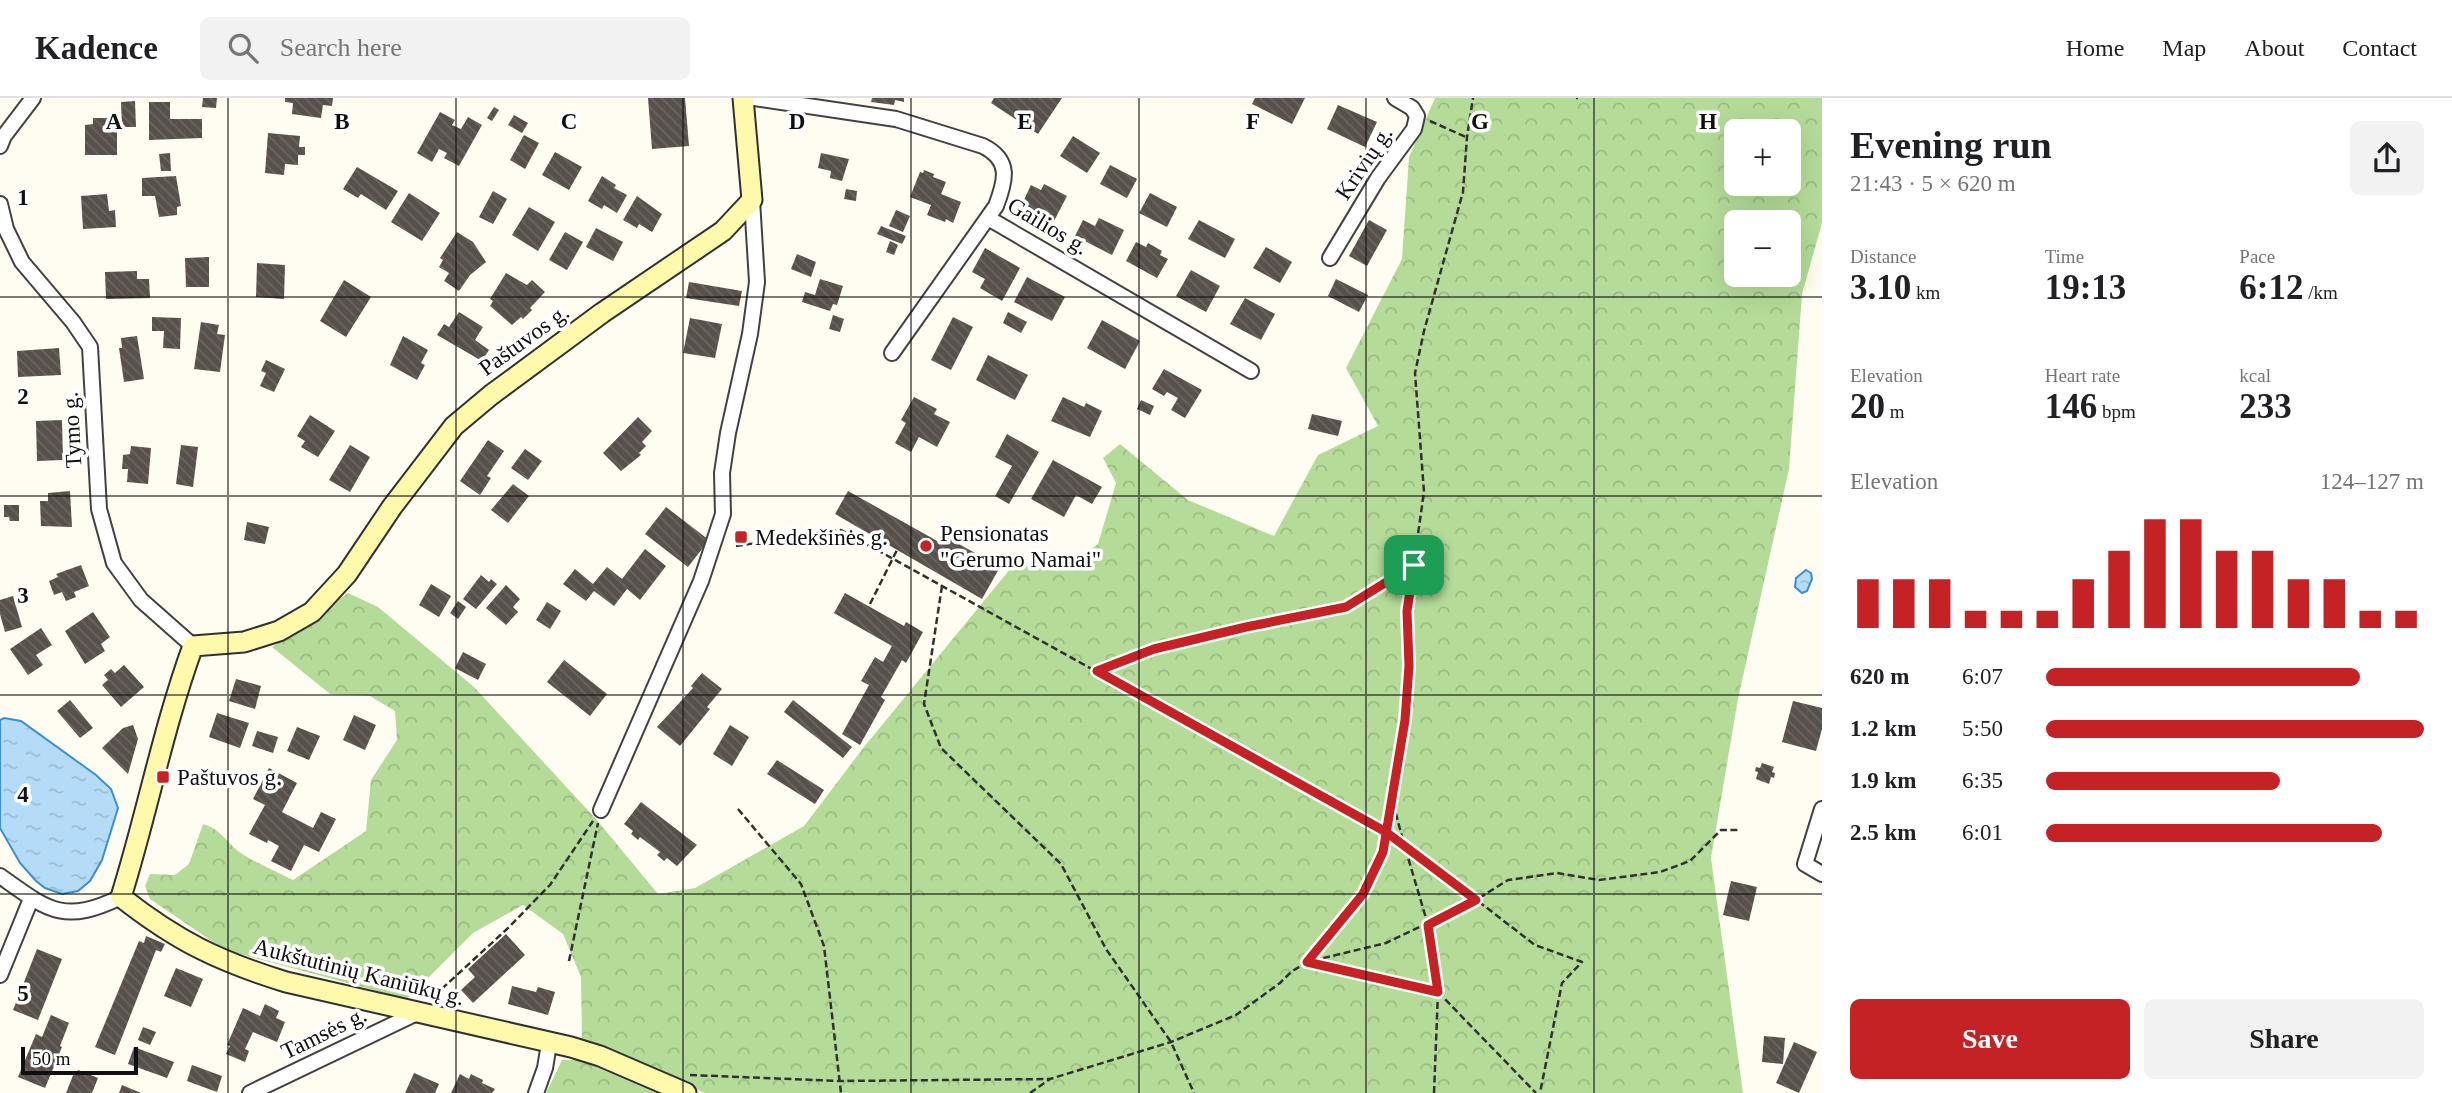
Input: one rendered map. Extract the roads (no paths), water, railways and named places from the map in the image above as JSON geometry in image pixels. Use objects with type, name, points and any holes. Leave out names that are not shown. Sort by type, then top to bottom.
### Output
[{"type":"street","points":[[0,146],[4,136],[33,98]]},
{"type":"street","points":[[601,810],[701,581],[723,514],[722,473],[727,433],[750,334],[757,282],[743,98]]},
{"type":"street","name":"Gailios g.","points":[[754,98],[897,119],[995,152],[1003,164],[1005,178],[996,206],[988,218],[1251,371]]},
{"type":"street","name":"Krivių g.","points":[[1330,258],[1378,178],[1414,129],[1418,116],[1412,108],[1395,98]]},
{"type":"street","name":"Paštuvos g.","points":[[193,646],[244,642],[279,631],[312,612],[347,574],[408,485],[454,426],[602,313],[723,231],[752,200]]},
{"type":"street","name":"Tymo g.","points":[[0,204],[6,229],[22,262],[73,322],[90,347],[99,509],[114,563],[141,600],[193,646]]},
{"type":"street","points":[[892,353],[988,218]]},
{"type":"street","points":[[0,876],[50,909],[79,912],[100,907],[121,897],[181,678],[193,646]]},
{"type":"street","points":[[1822,810],[1805,864],[1822,874]]},
{"type":"street","name":"Aukštutinių Kaniūkų g.","points":[[121,897],[176,937],[241,968],[286,982],[600,1056],[683,1084]]},
{"type":"street","points":[[0,975],[32,899]]},
{"type":"street","name":"Tamsės g.","points":[[250,1093],[417,1013]]},
{"type":"street","points":[[536,1093],[545,1068],[549,1044]]},
{"type":"water","points":[[1806,570],[1811,573],[1812,579],[1807,591],[1802,593],[1795,587],[1796,578]]},
{"type":"water","points":[[4,718],[21,721],[96,775],[111,789],[118,808],[102,860],[90,881],[78,891],[62,894],[45,888],[36,881],[20,863],[0,828],[0,720]]},
{"type":"place","name":"Medekšinės g.","points":[[741,537]]},
{"type":"place","name":"Pensionatas \"Gerumo Namai\"","points":[[926,546]]},
{"type":"place","name":"Paštuvos g.","points":[[163,777]]}]
